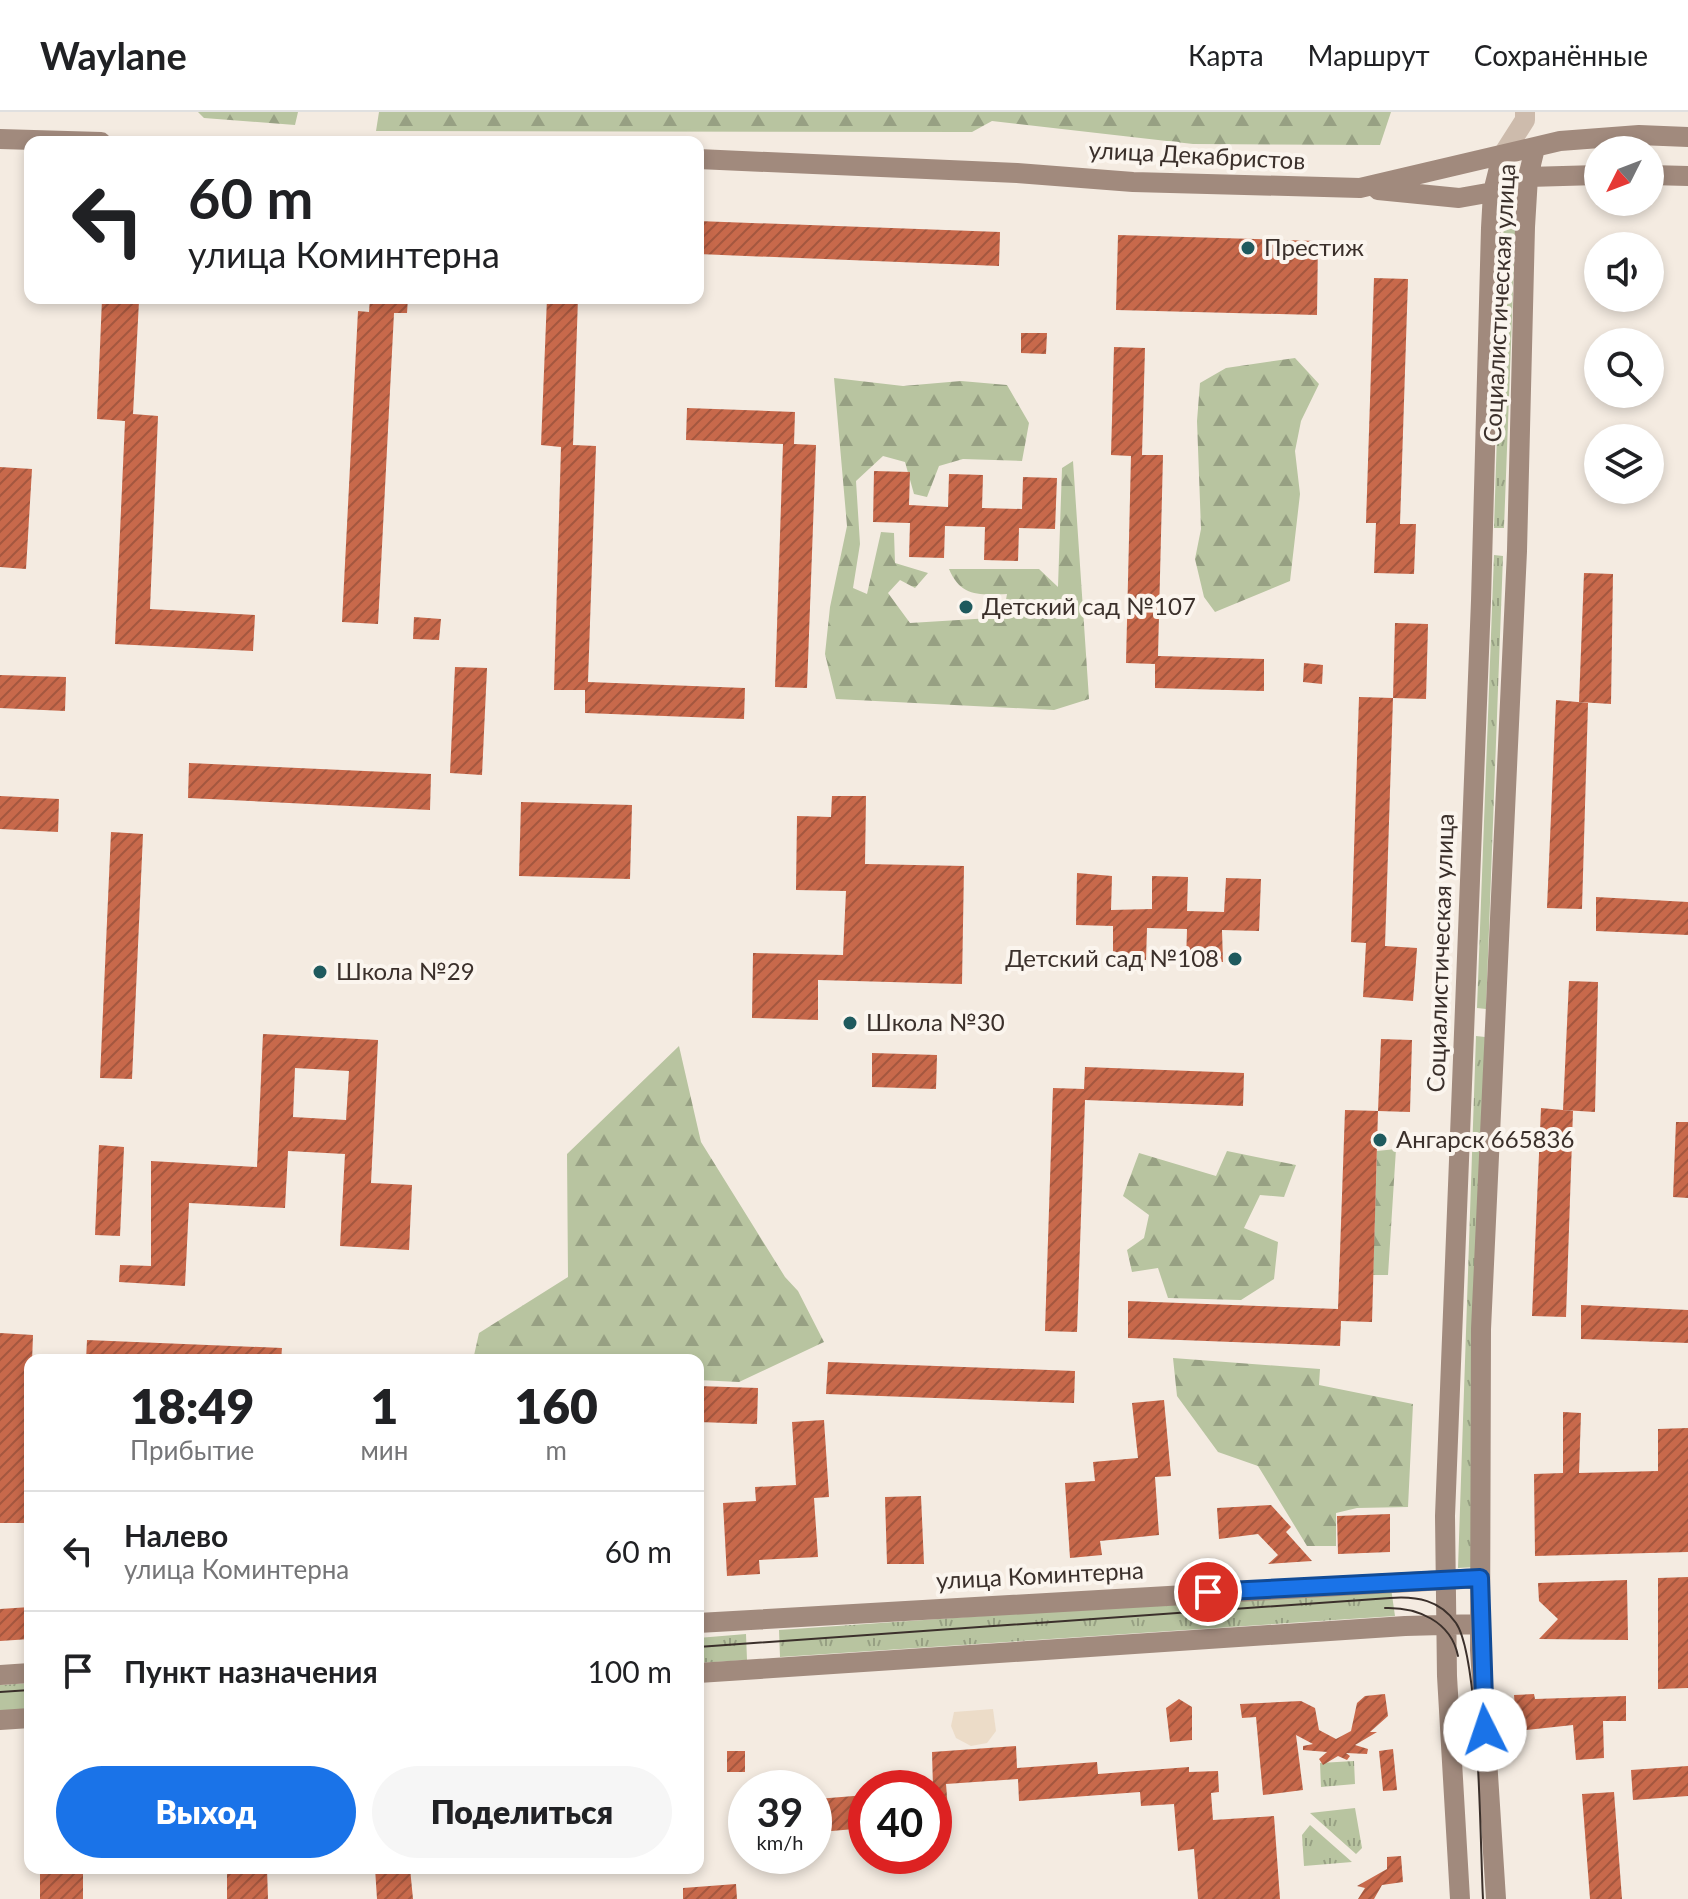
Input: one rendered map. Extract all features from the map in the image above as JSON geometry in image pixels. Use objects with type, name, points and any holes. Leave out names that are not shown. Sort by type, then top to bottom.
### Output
[{"type":"street","name":"Социалистическая улица","points":[[1460,1899],[1446,1624],[1449,1376],[1481,601],[1493,192],[1502,156],[1525,120],[1525,112]]},
{"type":"street","name":"улица Декабристов","points":[[704,159],[1030,174],[1133,182],[1360,188],[1583,138],[1688,137]]},
{"type":"street","points":[[0,139],[24,140]]},
{"type":"street","name":"Социалистическая улица","points":[[1496,1899],[1480,1624],[1481,1329],[1516,567],[1528,177],[1535,148]]},
{"type":"street","points":[[1360,188],[1459,198],[1493,192],[1528,177],[1584,175]]},
{"type":"street","points":[[1664,175],[1688,176]]},
{"type":"street","name":"улица Коминтерна","points":[[704,1623],[1480,1578]]},
{"type":"street","points":[[704,1673],[1480,1624]]},
{"type":"street","points":[[0,1675],[24,1673]]},
{"type":"street","points":[[0,1720],[24,1718]]},
{"type":"green space","points":[[198,112],[298,112],[295,125],[204,118]]},
{"type":"green space","points":[[379,112],[1391,112],[1380,145],[1193,144],[992,121],[972,132],[376,131]]},
{"type":"green space","points":[[1516,213],[1504,528],[1494,528],[1504,215]]},
{"type":"green space","points":[[1295,358],[1319,384],[1301,421],[1295,451],[1300,494],[1290,581],[1215,612],[1204,597],[1195,559],[1201,529],[1197,421],[1200,383],[1226,368]]},
{"type":"green space","points":[[834,378],[903,386],[961,381],[1007,385],[1029,423],[1022,461],[963,459],[939,466],[927,497],[914,494],[905,462],[883,456],[856,481],[860,544],[853,588],[867,594],[881,532],[894,533],[895,563],[928,573],[915,588],[900,580],[888,593],[910,623],[991,618],[1004,611],[1007,594],[980,594],[965,589],[949,569],[1039,569],[1058,587],[1062,468],[1073,461],[1089,699],[1054,710],[836,699],[825,654],[830,607],[847,526]]},
{"type":"green space","points":[[1494,555],[1503,556],[1486,1009],[1477,1008]]},
{"type":"green space","points":[[1476,1036],[1485,1037],[1475,1567],[1458,1568]]},
{"type":"green space","points":[[679,1046],[701,1142],[785,1277],[798,1291],[824,1342],[739,1382],[704,1380],[704,1354],[474,1354],[479,1333],[568,1277],[567,1154]]},
{"type":"green space","points":[[1396,1149],[1388,1275],[1373,1275],[1377,1151]]},
{"type":"green space","points":[[1227,1151],[1296,1165],[1284,1197],[1260,1195],[1244,1228],[1278,1242],[1274,1279],[1241,1300],[1168,1298],[1158,1268],[1132,1272],[1127,1250],[1144,1238],[1149,1215],[1123,1196],[1139,1153],[1216,1176]]},
{"type":"green space","points":[[1173,1358],[1320,1369],[1319,1385],[1413,1404],[1408,1507],[1357,1508],[1336,1513],[1336,1546],[1307,1546],[1258,1466],[1218,1452],[1177,1396]]},
{"type":"green space","points":[[1391,1588],[1395,1616],[780,1657],[779,1630]]},
{"type":"green space","points":[[746,1634],[747,1660],[704,1663],[704,1638]]},
{"type":"green space","points":[[24,1683],[24,1710],[0,1712],[0,1685]]},
{"type":"green space","points":[[1354,1761],[1355,1784],[1321,1787],[1320,1763]]},
{"type":"green space","points":[[1355,1808],[1362,1848],[1356,1854],[1310,1813]]},
{"type":"green space","points":[[1310,1825],[1352,1862],[1304,1866],[1302,1835]]},
{"type":"shaded area","points":[[993,1709],[996,1731],[987,1743],[971,1746],[956,1738],[951,1726],[954,1712]]},
{"type":"building","points":[[704,221],[1000,232],[999,266],[704,254]]},
{"type":"building","points":[[1118,235],[1318,241],[1317,315],[1116,310]]},
{"type":"building","points":[[1374,278],[1408,279],[1400,524],[1416,524],[1414,574],[1374,573],[1376,523],[1366,523]]},
{"type":"building","points":[[102,304],[139,304],[133,414],[158,416],[150,609],[255,615],[253,651],[115,644],[125,421],[97,419]]},
{"type":"building","points":[[370,304],[408,304],[407,313],[394,313],[378,624],[342,622],[358,311],[369,312]]},
{"type":"building","points":[[547,304],[578,304],[573,445],[596,446],[588,682],[745,688],[744,719],[585,713],[585,690],[554,690],[561,447],[541,445]]},
{"type":"building","points":[[1021,333],[1047,333],[1046,354],[1021,353]]},
{"type":"building","points":[[1114,347],[1145,348],[1142,455],[1163,455],[1158,656],[1264,659],[1264,691],[1155,688],[1155,664],[1126,663],[1131,456],[1111,455]]},
{"type":"building","points":[[687,408],[795,412],[794,444],[816,445],[807,688],[775,687],[783,444],[686,440]]},
{"type":"building","points":[[0,467],[32,469],[26,569],[0,567]]},
{"type":"building","points":[[874,471],[910,472],[909,505],[948,507],[949,474],[983,475],[982,508],[1022,509],[1023,477],[1057,478],[1055,529],[1019,528],[1018,561],[984,560],[985,527],[945,526],[944,558],[909,557],[910,523],[873,522]]},
{"type":"building","points":[[1584,573],[1613,574],[1611,704],[1579,702]]},
{"type":"building","points":[[414,617],[441,619],[439,640],[413,639]]},
{"type":"building","points":[[1395,623],[1428,624],[1426,699],[1393,698]]},
{"type":"building","points":[[1304,663],[1323,665],[1322,684],[1303,682]]},
{"type":"building","points":[[455,667],[487,668],[482,775],[450,773]]},
{"type":"building","points":[[0,675],[66,677],[65,711],[0,708]]},
{"type":"building","points":[[1359,697],[1393,698],[1385,946],[1417,948],[1413,1001],[1363,997],[1366,943],[1351,942]]},
{"type":"building","points":[[1556,700],[1588,703],[1582,909],[1547,908]]},
{"type":"building","points":[[189,763],[431,774],[430,810],[188,798]]},
{"type":"building","points":[[0,796],[59,799],[58,832],[0,829]]},
{"type":"building","points":[[832,796],[866,796],[865,864],[964,866],[962,984],[818,980],[818,1020],[752,1018],[753,953],[843,955],[846,891],[796,890],[797,816],[831,817]]},
{"type":"building","points":[[521,802],[632,805],[630,879],[519,876]]},
{"type":"building","points":[[111,832],[143,834],[132,1079],[100,1078]]},
{"type":"building","points":[[1077,873],[1112,876],[1111,910],[1152,909],[1152,876],[1188,877],[1187,911],[1224,912],[1226,878],[1261,879],[1259,931],[1222,930],[1223,962],[1186,963],[1187,929],[1147,928],[1146,960],[1113,961],[1113,926],[1076,925]]},
{"type":"building","points":[[1596,897],[1688,902],[1688,935],[1596,931]]},
{"type":"building","points":[[1569,981],[1598,982],[1595,1112],[1563,1110]]},
{"type":"building","points":[[263,1034],[378,1040],[371,1183],[412,1185],[409,1250],[340,1246],[345,1154],[288,1151],[285,1208],[189,1203],[185,1286],[119,1282],[120,1265],[151,1266],[151,1161],[257,1167]],"holes":[[[295,1068],[349,1071],[346,1120],[293,1117]]]},
{"type":"building","points":[[1381,1039],[1412,1040],[1410,1112],[1378,1111]]},
{"type":"building","points":[[872,1053],[937,1055],[936,1089],[872,1087]]},
{"type":"building","points":[[1085,1067],[1244,1073],[1243,1106],[1085,1100],[1077,1332],[1045,1331],[1053,1088],[1084,1089]]},
{"type":"building","points":[[1541,1108],[1573,1111],[1566,1317],[1532,1316]]},
{"type":"building","points":[[1345,1110],[1378,1111],[1372,1322],[1341,1321],[1340,1346],[1128,1338],[1128,1301],[1338,1309]]},
{"type":"building","points":[[1676,1122],[1688,1122],[1688,1198],[1673,1197]]},
{"type":"building","points":[[99,1145],[124,1147],[120,1236],[95,1235]]},
{"type":"building","points":[[1581,1305],[1688,1310],[1688,1343],[1581,1339]]},
{"type":"building","points":[[0,1333],[33,1335],[32,1354],[24,1354],[24,1523],[0,1523]]},
{"type":"building","points":[[87,1340],[282,1348],[282,1354],[86,1354]]},
{"type":"building","points":[[828,1362],[1075,1371],[1074,1403],[826,1394]]},
{"type":"building","points":[[704,1386],[758,1388],[757,1424],[704,1422]]},
{"type":"building","points":[[1164,1400],[1171,1476],[1155,1477],[1159,1535],[1100,1541],[1102,1555],[1070,1558],[1065,1483],[1095,1481],[1093,1462],[1138,1458],[1132,1403]]},
{"type":"building","points":[[1563,1412],[1581,1413],[1579,1473],[1658,1471],[1658,1429],[1688,1428],[1688,1552],[1535,1556],[1534,1474],[1563,1473]]},
{"type":"building","points":[[824,1420],[829,1497],[814,1498],[818,1557],[759,1560],[760,1574],[727,1576],[723,1503],[756,1501],[755,1487],[796,1485],[792,1422]]},
{"type":"building","points":[[921,1496],[924,1564],[887,1564],[885,1497]]},
{"type":"building","points":[[1271,1505],[1291,1527],[1286,1532],[1312,1561],[1268,1564],[1278,1555],[1258,1534],[1219,1539],[1217,1508]]},
{"type":"building","points":[[1390,1514],[1390,1552],[1338,1554],[1337,1516]]},
{"type":"building","points":[[1688,1577],[1688,1688],[1658,1689],[1658,1578]]},
{"type":"building","points":[[1627,1580],[1628,1640],[1539,1639],[1558,1619],[1539,1601],[1538,1583]]},
{"type":"building","points":[[24,1607],[24,1639],[0,1641],[0,1609]]},
{"type":"building","points":[[1385,1694],[1388,1716],[1370,1732],[1377,1732],[1355,1745],[1368,1749],[1367,1754],[1346,1753],[1350,1756],[1347,1760],[1338,1756],[1323,1765],[1319,1759],[1327,1752],[1303,1750],[1303,1746],[1313,1744],[1296,1735],[1303,1790],[1263,1795],[1256,1717],[1242,1718],[1240,1704],[1301,1701],[1315,1708],[1319,1730],[1336,1739],[1351,1731],[1357,1703],[1365,1696]]},
{"type":"building","points":[[1534,1694],[1535,1699],[1626,1696],[1626,1721],[1603,1721],[1604,1758],[1576,1760],[1573,1725],[1517,1731],[1514,1695]]},
{"type":"building","points":[[1179,1699],[1192,1707],[1192,1740],[1170,1742],[1166,1708]]},
{"type":"building","points":[[1016,1746],[1017,1768],[1097,1762],[1098,1774],[1189,1767],[1189,1772],[1218,1771],[1219,1792],[1211,1793],[1213,1820],[1274,1816],[1280,1899],[1198,1899],[1194,1849],[1178,1851],[1174,1804],[1141,1806],[1140,1792],[1019,1801],[1018,1779],[952,1784],[952,1770],[933,1770],[932,1752]]},
{"type":"building","points":[[1393,1749],[1397,1790],[1383,1791],[1379,1751]]},
{"type":"building","points":[[727,1751],[745,1751],[745,1770],[727,1772]]},
{"type":"building","points":[[1688,1766],[1688,1796],[1633,1800],[1631,1770]]},
{"type":"building","points":[[1614,1792],[1622,1899],[1590,1899],[1582,1794]]},
{"type":"building","points":[[848,1796],[848,1830],[832,1831],[832,1798]]},
{"type":"building","points":[[1401,1856],[1403,1882],[1382,1885],[1374,1899],[1358,1899],[1365,1888],[1357,1886],[1387,1869],[1387,1857]]},
{"type":"building","points":[[40,1874],[83,1874],[83,1899],[40,1899]]},
{"type":"building","points":[[227,1874],[267,1874],[268,1899],[227,1899]]},
{"type":"building","points":[[375,1874],[411,1874],[413,1899],[377,1899]]},
{"type":"building","points":[[736,1884],[737,1899],[683,1899],[683,1888]]},
{"type":"tram line","points":[[704,1647],[1390,1598],[1427,1601],[1443,1609],[1456,1623],[1470,1673],[1483,1899]]},
{"type":"tram line","points":[[1385,1608],[1409,1610],[1431,1618],[1448,1634],[1458,1656]]},
{"type":"tram line","points":[[0,1692],[24,1690]]},
{"type":"place","name":"Престиж","points":[[1248,248]]},
{"type":"place","name":"Детский сад №107","points":[[966,607]]},
{"type":"place","name":"Детский сад №108","points":[[1235,959]]},
{"type":"place","name":"Школа №29","points":[[320,972]]},
{"type":"place","name":"Школа №30","points":[[850,1023]]},
{"type":"place","name":"Ангарск 665836","points":[[1380,1140]]},
{"type":"route","points":[[1208,1592],[1480,1578],[1485,1730]]}]
